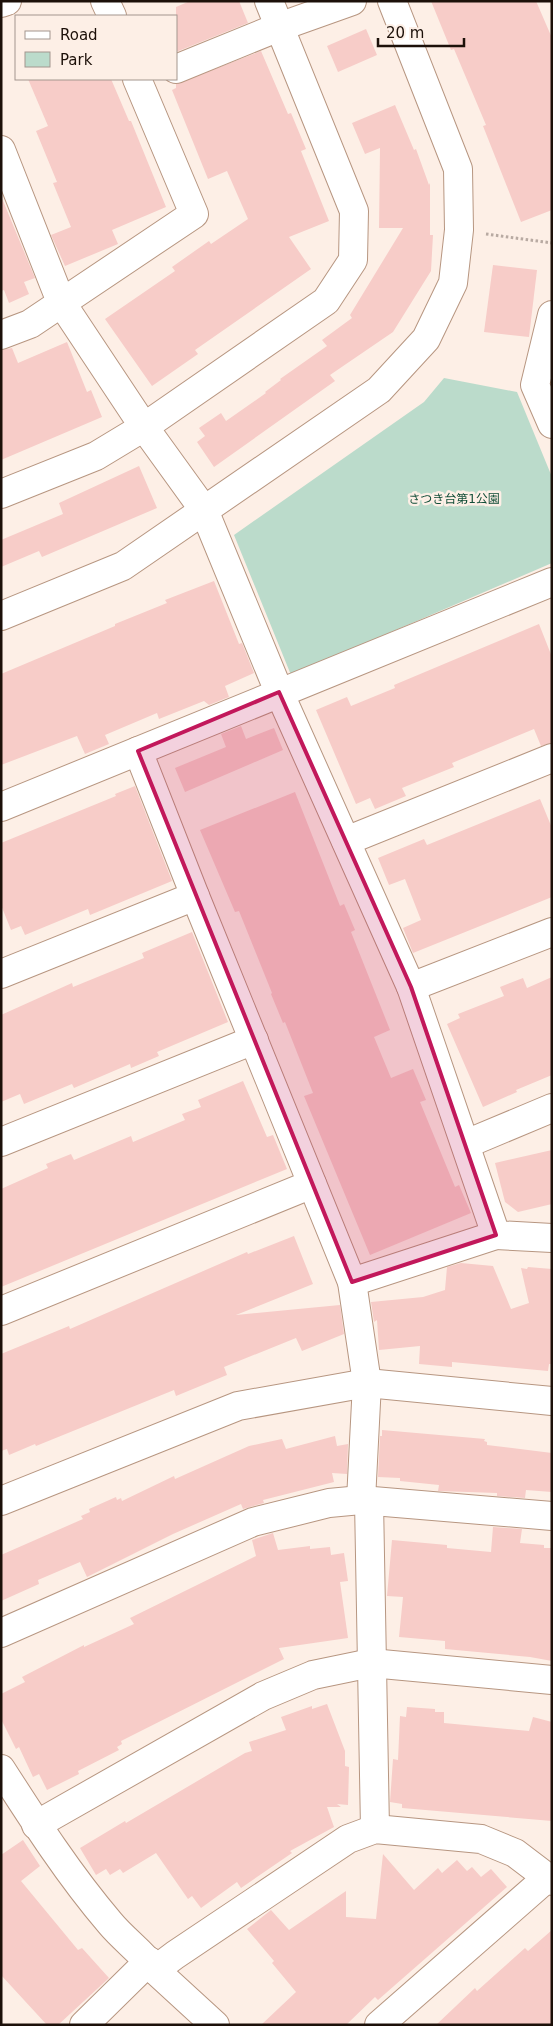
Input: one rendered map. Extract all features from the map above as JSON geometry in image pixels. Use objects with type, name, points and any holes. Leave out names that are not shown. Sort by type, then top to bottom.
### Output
[{"type":"street","points":[[1,4],[7,1]]},
{"type":"street","points":[[105,1],[112,15]]},
{"type":"street","points":[[1,494],[96,456],[144,426],[326,301],[353,260],[354,210],[269,1]]},
{"type":"street","points":[[178,68],[279,27],[352,1]]},
{"type":"street","points":[[1,616],[122,566],[379,390],[426,339],[453,283],[459,230],[458,170],[392,1]]},
{"type":"street","points":[[1,336],[30,324],[194,214],[143,80]]},
{"type":"street","points":[[4,164],[61,302],[144,426],[204,510],[279,692],[411,987],[496,1234]]},
{"type":"street","points":[[552,315],[534,385],[552,424]]},
{"type":"street","points":[[1,807],[552,582]]},
{"type":"street","points":[[138,752],[352,1282],[366,1383],[365,1501],[372,1663],[375,1829]]},
{"type":"street","points":[[346,841],[552,758]]},
{"type":"street","points":[[1,974],[195,896]]},
{"type":"street","points":[[411,987],[552,932]]},
{"type":"street","points":[[1,1142],[254,1040]]},
{"type":"street","points":[[466,1144],[552,1108]]},
{"type":"street","points":[[1,1311],[312,1184]]},
{"type":"street","points":[[352,1282],[496,1234],[552,1238]]},
{"type":"street","points":[[1,1501],[238,1406],[366,1383],[552,1401]]},
{"type":"street","points":[[1,1633],[253,1522],[329,1503],[365,1501],[552,1516]]},
{"type":"street","points":[[36,1825],[263,1696],[314,1675],[372,1663],[552,1680]]},
{"type":"street","points":[[1,1769],[36,1825],[111,1924],[152,1966],[215,2025]]},
{"type":"street","points":[[84,2025],[152,1966],[175,1955],[348,1839],[375,1829],[481,1839],[515,1853],[550,1879],[379,2025]]},
{"type":"path","points":[[459,230],[552,243]]},
{"type":"highlighted area","points":[[279,692],[411,987],[496,1235],[352,1282],[138,751]]},
{"type":"green space","name":"さつき台第1公園","points":[[444,378],[517,392],[552,477],[552,563],[291,675],[234,535],[424,402]]},
{"type":"building","points":[[190,1],[239,1],[248,23],[178,51],[178,15],[176,15],[176,7]]},
{"type":"building","points":[[431,1],[536,1],[552,38],[552,210],[521,222],[483,126],[486,125],[454,49],[451,50]]},
{"type":"building","points":[[366,29],[377,55],[338,72],[327,46]]},
{"type":"building","points":[[261,51],[288,114],[291,113],[306,149],[301,151],[329,221],[289,237],[311,269],[195,350],[198,354],[152,386],[105,319],[175,271],[172,267],[209,241],[211,244],[248,219],[227,171],[208,179],[172,90],[176,88],[176,84]]},
{"type":"building","points":[[28,80],[111,80],[129,121],[131,121],[166,207],[112,230],[118,244],[65,266],[51,235],[71,227],[53,183],[57,182],[36,131],[48,126]]},
{"type":"building","points":[[395,105],[414,150],[416,149],[429,185],[430,183],[430,235],[433,235],[431,271],[393,332],[330,375],[335,381],[214,467],[197,442],[205,436],[199,428],[221,413],[226,421],[266,393],[280,379],[327,346],[322,340],[352,318],[350,315],[403,228],[379,228],[380,148],[365,154],[352,123]]},
{"type":"building","points":[[1,196],[35,278],[24,282],[29,294],[9,303],[4,290],[1,291]]},
{"type":"building","points":[[493,265],[537,270],[529,337],[484,332]]},
{"type":"building","points":[[67,342],[87,392],[91,390],[102,417],[1,460],[1,350],[12,348],[18,363]]},
{"type":"building","points":[[139,466],[157,508],[42,557],[39,551],[1,567],[1,540],[63,514],[59,503]]},
{"type":"building","points":[[214,581],[239,644],[242,643],[254,673],[225,686],[229,697],[209,705],[204,701],[159,719],[157,713],[105,735],[109,744],[85,754],[77,736],[1,765],[1,674],[167,603],[165,600]]},
{"type":"building","points":[[539,624],[552,657],[552,743],[541,746],[534,729],[452,763],[454,767],[402,788],[406,796],[375,809],[370,798],[356,804],[316,710],[347,697],[351,706],[395,688],[394,685]]},
{"type":"building","points":[[241,726],[246,739],[274,728],[283,750],[185,792],[175,768],[226,747],[221,734]]},
{"type":"building","points":[[135,786],[172,881],[90,915],[88,909],[25,935],[21,926],[11,930],[1,905],[1,843],[116,796],[115,794]]},
{"type":"building","points":[[295,792],[340,906],[344,904],[355,930],[351,932],[390,1030],[374,1037],[391,1078],[413,1069],[426,1100],[420,1102],[455,1187],[459,1185],[471,1213],[370,1255],[304,1096],[313,1093],[285,1022],[283,1023],[239,911],[235,912],[200,830]]},
{"type":"building","points":[[540,799],[552,828],[552,897],[413,953],[403,928],[421,920],[405,879],[389,885],[378,858],[424,839],[427,845]]},
{"type":"building","points":[[192,932],[228,1022],[157,1052],[159,1056],[131,1068],[130,1064],[74,1088],[72,1084],[24,1104],[20,1094],[1,1102],[1,1015],[72,983],[73,987],[144,958],[142,953]]},
{"type":"building","points":[[552,977],[552,1075],[516,1090],[517,1092],[483,1107],[447,1024],[460,1018],[458,1014],[504,996],[500,987],[523,978],[527,988]]},
{"type":"building","points":[[243,1081],[267,1137],[273,1135],[287,1169],[1,1287],[1,1189],[48,1168],[46,1164],[71,1154],[74,1160],[131,1136],[133,1142],[185,1120],[182,1114],[201,1107],[198,1100]]},
{"type":"building","points":[[552,1150],[552,1204],[518,1212],[505,1202],[495,1163]]},
{"type":"building","points":[[294,1236],[313,1284],[236,1315],[340,1305],[344,1334],[302,1351],[296,1338],[224,1367],[227,1375],[176,1396],[174,1390],[36,1446],[35,1444],[9,1455],[7,1449],[1,1451],[1,1354],[69,1326],[70,1329],[247,1252],[248,1254]]},
{"type":"building","points":[[461,1263],[493,1266],[511,1309],[529,1303],[521,1268],[552,1269],[552,1364],[549,1364],[548,1371],[452,1362],[452,1367],[419,1364],[420,1346],[379,1350],[377,1320],[374,1322],[371,1302],[423,1297],[445,1290],[447,1267]]},
{"type":"building","points":[[382,1430],[485,1439],[484,1441],[487,1442],[487,1445],[552,1453],[552,1492],[526,1490],[525,1498],[497,1496],[497,1493],[438,1491],[439,1485],[400,1481],[400,1478],[378,1477]]},
{"type":"building","points":[[335,1436],[337,1446],[348,1444],[347,1474],[332,1473],[334,1482],[263,1500],[264,1503],[243,1509],[241,1504],[173,1534],[87,1577],[80,1562],[38,1580],[39,1584],[1,1601],[1,1555],[83,1519],[81,1516],[90,1512],[89,1509],[116,1497],[117,1500],[121,1498],[122,1501],[174,1476],[175,1479],[249,1446],[282,1439],[286,1449]]},
{"type":"building","points":[[493,1527],[522,1529],[520,1543],[544,1545],[544,1548],[552,1548],[552,1661],[530,1657],[445,1649],[445,1641],[399,1637],[403,1597],[387,1596],[392,1540],[447,1545],[447,1548],[491,1552]]},
{"type":"building","points":[[273,1533],[278,1550],[310,1546],[310,1549],[330,1547],[331,1555],[344,1553],[348,1581],[340,1582],[348,1638],[279,1648],[284,1659],[121,1741],[122,1744],[117,1747],[119,1750],[78,1771],[79,1774],[47,1790],[39,1774],[33,1777],[19,1747],[16,1749],[1,1719],[1,1694],[25,1682],[22,1677],[84,1645],[84,1647],[134,1624],[130,1618],[256,1556],[252,1540]]},
{"type":"building","points":[[327,1704],[345,1751],[345,1766],[349,1767],[348,1805],[337,1804],[341,1807],[327,1807],[334,1827],[290,1851],[292,1853],[241,1888],[237,1882],[201,1908],[192,1896],[188,1899],[156,1853],[123,1873],[120,1869],[110,1875],[106,1869],[96,1875],[80,1848],[245,1753],[252,1751],[249,1742],[286,1730],[281,1717],[312,1706],[312,1709]]},
{"type":"building","points":[[407,1707],[435,1709],[435,1712],[444,1712],[444,1723],[529,1731],[533,1717],[552,1722],[552,1821],[402,1808],[402,1804],[390,1802],[393,1759],[398,1760],[400,1716],[406,1717]]},
{"type":"building","points":[[23,1840],[40,1866],[21,1881],[78,1950],[82,1948],[109,1978],[58,2025],[47,2025],[1,1975],[1,1855]]},
{"type":"building","points":[[383,1854],[414,1890],[438,1868],[442,1873],[457,1860],[467,1871],[472,1867],[481,1877],[491,1869],[507,1887],[378,2000],[375,1997],[346,2025],[261,2025],[296,1992],[272,1963],[274,1961],[247,1929],[271,1910],[289,1930],[346,1891],[346,1917],[376,1919]]},
{"type":"building","points":[[552,1930],[552,2025],[436,2025],[475,1988],[477,1991],[525,1948],[528,1951]]}]
